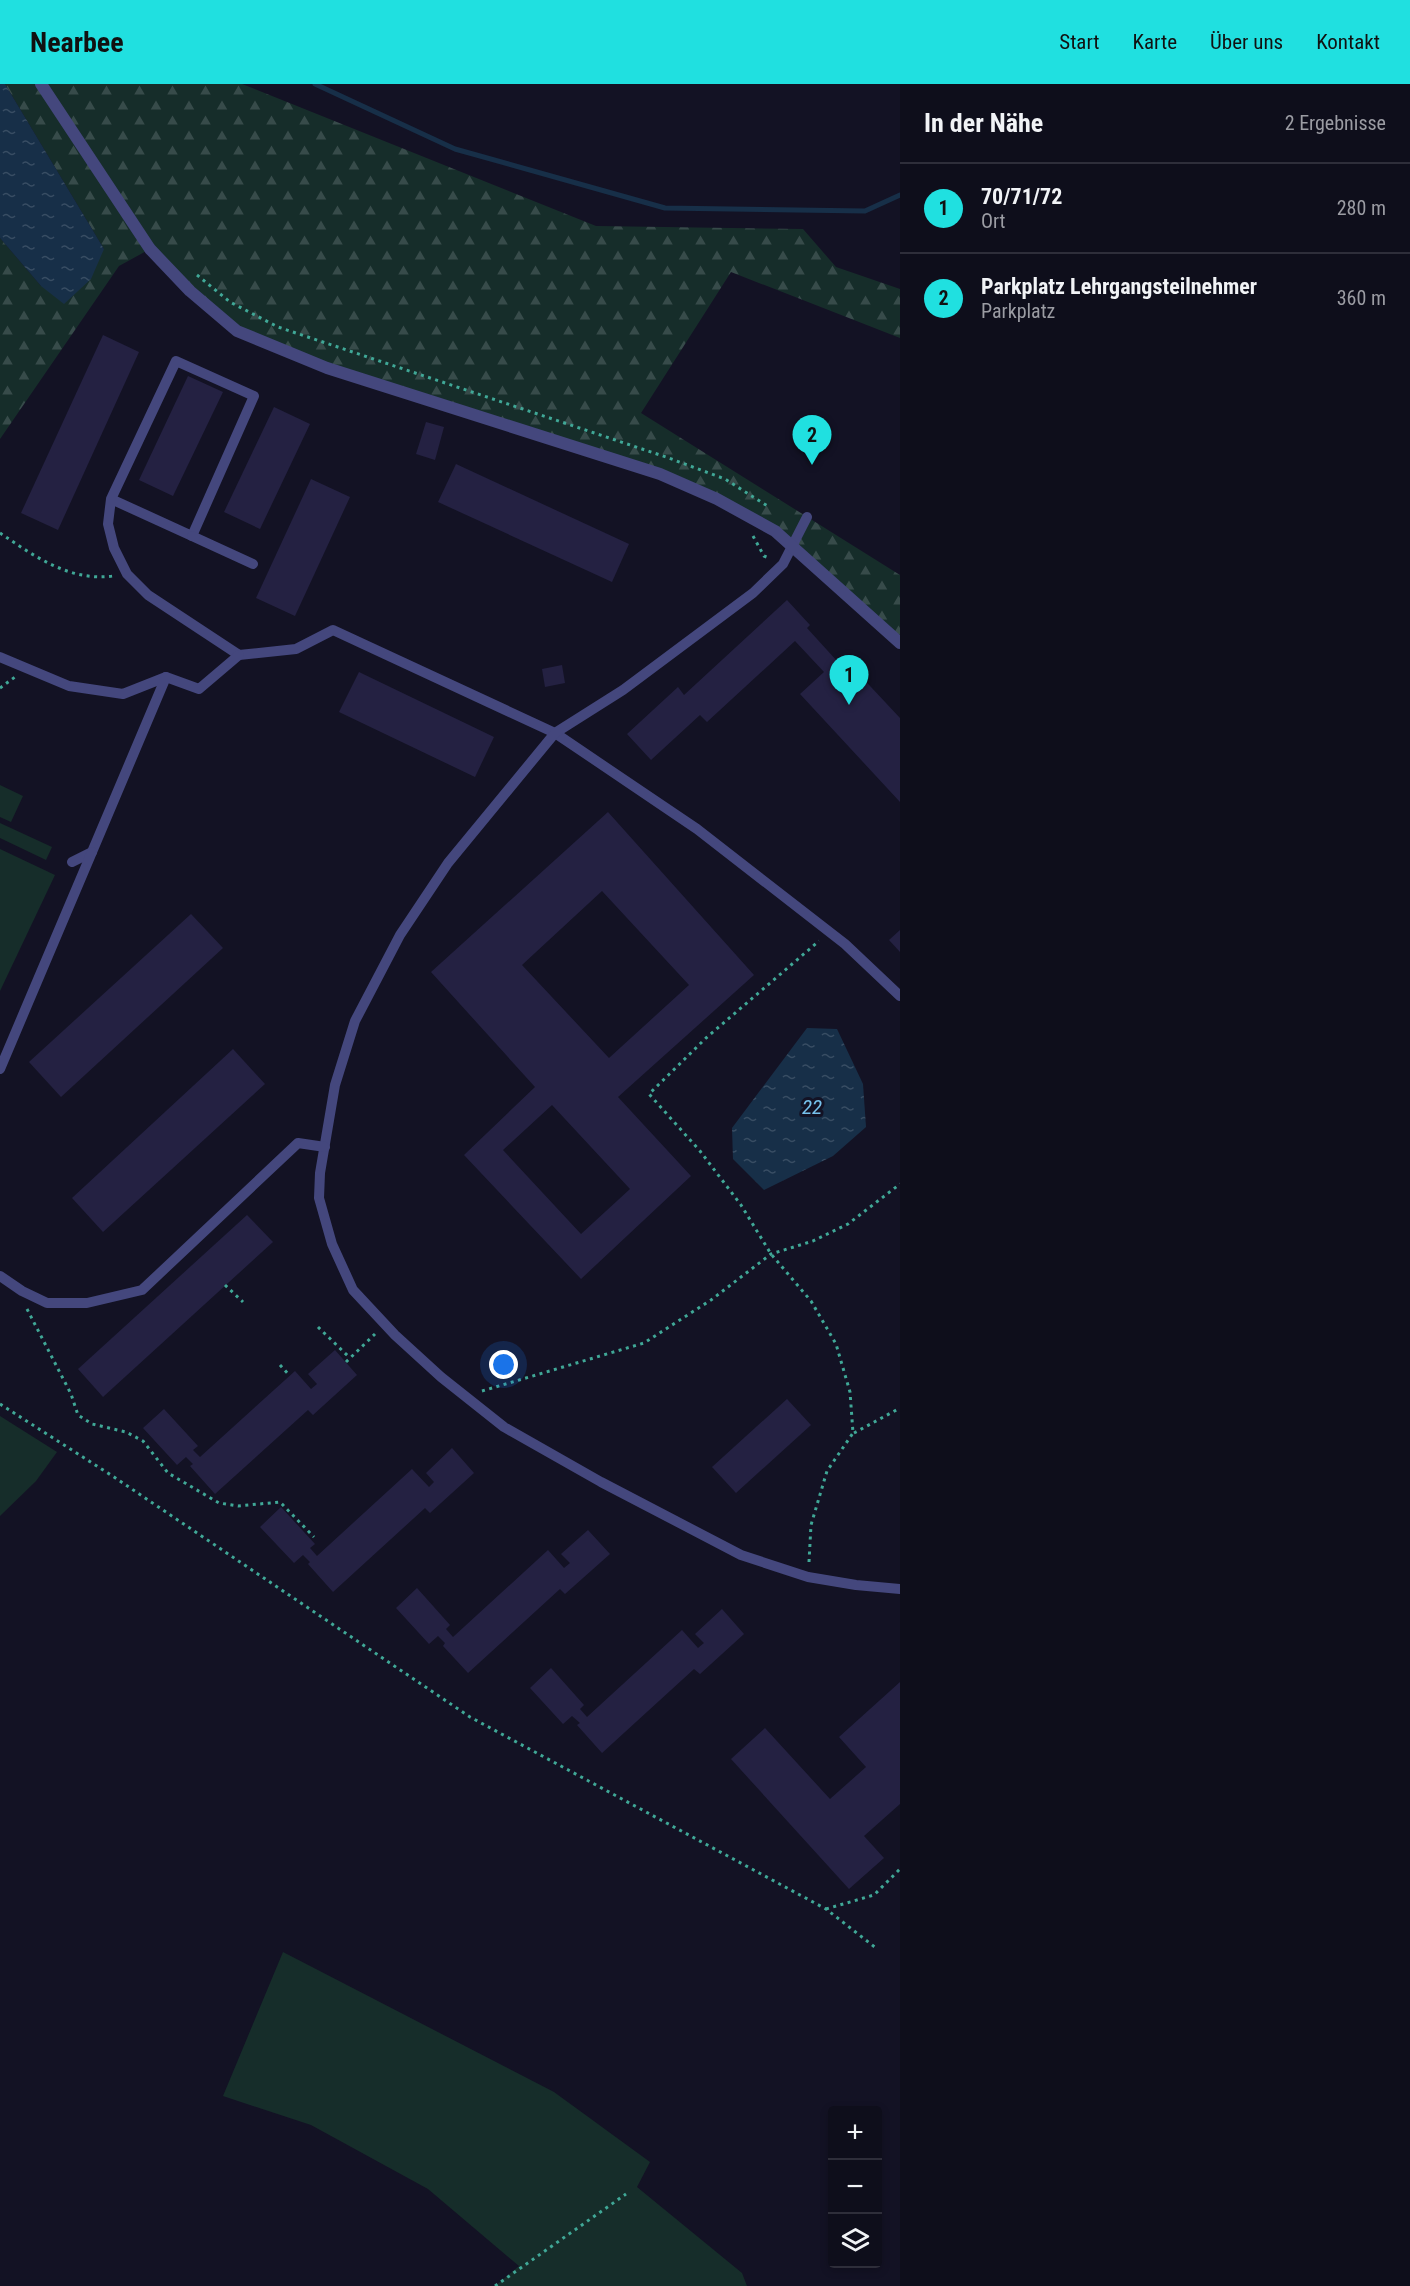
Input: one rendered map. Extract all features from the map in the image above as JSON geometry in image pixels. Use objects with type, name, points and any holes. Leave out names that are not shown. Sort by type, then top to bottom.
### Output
[{"type":"street","points":[[41,84],[150,249],[190,291],[237,331],[327,368],[660,474],[717,499],[774,531],[900,643]]},
{"type":"lane","points":[[192,536],[254,396],[176,361],[111,500],[108,524],[114,548],[127,574],[148,596],[239,655]]},
{"type":"lane","points":[[111,500],[253,564]]},
{"type":"lane","points":[[807,517],[793,549],[783,564],[753,593],[623,690],[555,733],[448,863],[400,935],[356,1021],[335,1085],[320,1173],[319,1198],[332,1244],[353,1290],[386,1325],[504,1427],[550,1455],[741,1555],[808,1577],[900,1589]]},
{"type":"lane","points":[[0,657],[69,686],[123,694],[166,677],[199,689],[239,655],[296,649],[333,630],[555,733],[697,829],[830,932],[900,996]]},
{"type":"lane","points":[[0,1069],[166,677]]},
{"type":"lane","points":[[72,862],[92,852]]},
{"type":"lane","points":[[0,1276],[47,1303],[87,1304],[142,1290],[298,1143],[325,1147]]},
{"type":"path","points":[[190,268],[230,302],[278,327],[675,460],[725,479],[769,507]]},
{"type":"path","points":[[0,533],[44,563],[94,579],[127,574]]},
{"type":"path","points":[[753,536],[764,556],[783,564]]},
{"type":"path","points":[[830,932],[706,1038],[649,1094],[700,1151],[741,1205],[771,1254],[811,1301],[836,1344],[850,1392],[853,1433]]},
{"type":"path","points":[[466,1396],[644,1343],[711,1300],[771,1254],[813,1241],[848,1224],[900,1184]]},
{"type":"path","points":[[225,1285],[243,1302]]},
{"type":"path","points":[[15,1286],[71,1394],[78,1415],[92,1424],[126,1432],[143,1442],[168,1473],[219,1503],[238,1506],[280,1503],[314,1538]]},
{"type":"path","points":[[346,1362],[386,1325]]},
{"type":"path","points":[[318,1327],[350,1358]]},
{"type":"path","points":[[280,1365],[290,1376]]},
{"type":"path","points":[[0,1404],[114,1477],[470,1717],[826,1909],[876,1948]]},
{"type":"path","points":[[808,1577],[811,1525],[827,1471],[853,1433],[900,1408]]},
{"type":"path","points":[[826,1909],[874,1895],[900,1869]]},
{"type":"path","points":[[495,2286],[626,2194]]},
{"type":"green space","points":[[5,84],[242,84],[596,226],[803,229],[836,267],[900,289],[900,338],[731,272],[641,413],[900,575],[900,643],[793,549],[717,499],[237,331],[150,249],[119,266],[0,439],[0,238],[41,286],[104,249]]},
{"type":"green space","points":[[0,785],[23,796],[11,822],[0,817]]},
{"type":"green space","points":[[0,823],[52,847],[46,860],[0,838]]},
{"type":"green space","points":[[0,849],[55,875],[0,991]]},
{"type":"green space","points":[[0,1416],[57,1452],[36,1481],[0,1516]]},
{"type":"green space","points":[[283,1952],[554,2092],[650,2162],[637,2187],[742,2273],[747,2286],[495,2286],[519,2266],[428,2189],[311,2125],[223,2096]]},
{"type":"water","points":[[0,84],[5,84],[104,249],[91,279],[64,304],[41,286],[0,238]]},
{"type":"water","name":"22","points":[[807,1028],[837,1029],[863,1084],[866,1127],[833,1156],[764,1190],[733,1159],[732,1128]]},
{"type":"building","points":[[103,335],[139,352],[58,530],[21,513]]},
{"type":"building","points":[[188,376],[223,392],[173,496],[139,480]]},
{"type":"building","points":[[274,407],[310,424],[260,529],[224,512]]},
{"type":"building","points":[[426,422],[444,427],[435,460],[416,454]]},
{"type":"building","points":[[456,464],[629,544],[612,582],[438,502]]},
{"type":"building","points":[[311,479],[350,497],[295,616],[256,598]]},
{"type":"building","points":[[787,600],[810,625],[807,628],[837,661],[842,656],[900,718],[900,802],[800,694],[824,672],[795,641],[707,722],[700,715],[651,760],[627,734],[678,687],[684,695]]},
{"type":"building","points":[[562,665],[565,683],[545,687],[542,669]]},
{"type":"building","points":[[359,672],[494,737],[475,777],[339,712]]},
{"type":"building","points":[[608,812],[754,975],[618,1097],[691,1176],[581,1279],[464,1155],[535,1087],[431,972]],"holes":[[[602,891],[689,985],[609,1058],[522,965]],[[552,1105],[630,1189],[581,1234],[503,1150]]]},
{"type":"building","points":[[191,914],[223,948],[61,1097],[29,1062]]},
{"type":"building","points":[[900,930],[900,952],[889,940]]},
{"type":"building","points":[[233,1049],[265,1084],[103,1232],[72,1198]]},
{"type":"building","points":[[247,1215],[273,1242],[103,1397],[78,1369]]},
{"type":"building","points":[[335,1350],[357,1375],[313,1415],[308,1410],[215,1494],[190,1466],[193,1464],[186,1457],[177,1465],[143,1428],[164,1409],[198,1446],[193,1450],[200,1457],[295,1371],[311,1389],[317,1384],[308,1374]]},
{"type":"building","points":[[787,1399],[811,1425],[736,1493],[712,1467]]},
{"type":"building","points":[[452,1448],[474,1473],[430,1513],[425,1508],[333,1592],[303,1555],[294,1563],[260,1527],[281,1507],[315,1544],[310,1548],[317,1556],[412,1469],[429,1487],[434,1482],[426,1473]]},
{"type":"building","points":[[588,1530],[610,1554],[565,1594],[560,1589],[468,1673],[443,1646],[445,1643],[438,1636],[429,1644],[396,1608],[417,1588],[450,1625],[446,1629],[453,1637],[548,1550],[564,1568],[570,1563],[561,1554]]},
{"type":"building","points":[[722,1609],[744,1634],[700,1674],[694,1669],[602,1753],[577,1725],[580,1723],[572,1716],[563,1724],[530,1688],[551,1668],[584,1705],[580,1709],[587,1717],[682,1630],[698,1648],[704,1643],[695,1634]]},
{"type":"building","points":[[900,1682],[900,1804],[864,1836],[884,1858],[849,1889],[731,1759],[765,1728],[830,1799],[866,1767],[839,1737]]},
{"type":"waterway","points":[[315,84],[455,149],[665,208],[865,211],[900,195]]},
{"type":"place","name":"Parkplatz Lehrgangsteilnehmer","points":[[812,465]]},
{"type":"place","name":"70/71/72","points":[[849,705]]}]
